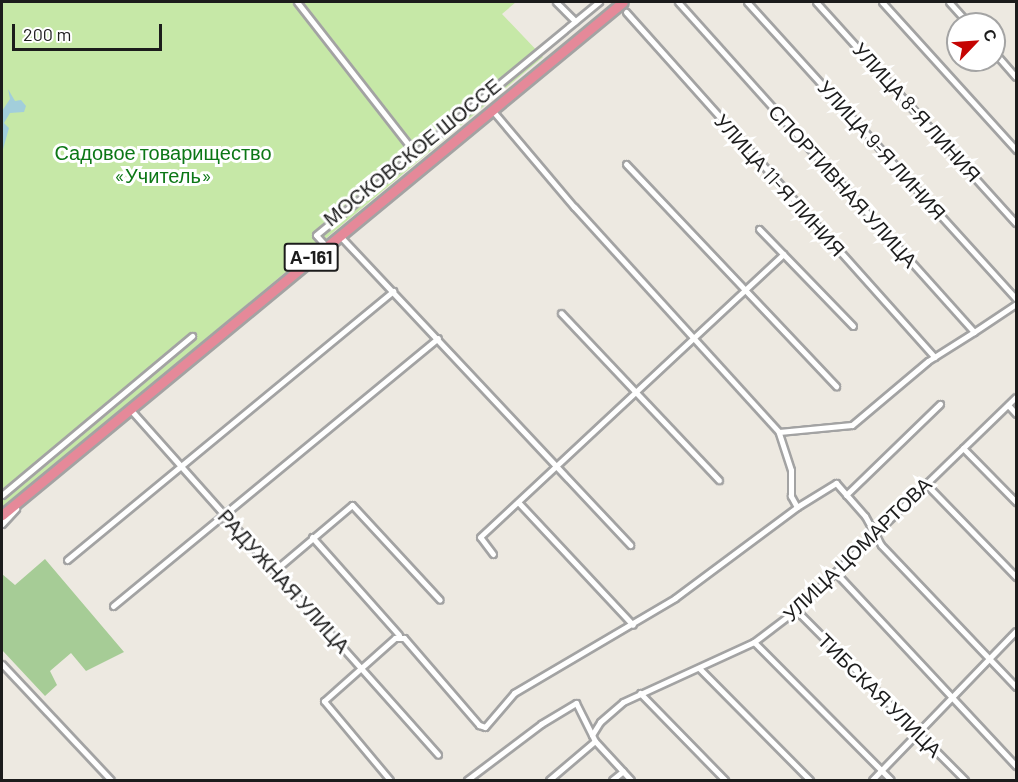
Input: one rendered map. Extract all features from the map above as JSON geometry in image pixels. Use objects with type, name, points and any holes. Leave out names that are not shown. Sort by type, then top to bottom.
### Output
[{"type":"highway","name":"МОСКОВСКОЕ ШОССЕ","points":[[2,514],[130,410],[325,245],[623,2]]},
{"type":"street","points":[[297,2],[415,153]]},
{"type":"street","points":[[556,2],[574,21]]},
{"type":"street","points":[[325,245],[316,235],[599,2]]},
{"type":"street","name":"СПОРТИВНАЯ УЛИЦА","points":[[678,2],[975,332]]},
{"type":"street","name":"УЛИЦА 9-Я ЛИНИЯ","points":[[747,2],[1017,299]]},
{"type":"street","name":"УЛИЦА 8-Я ЛИНИЯ","points":[[816,2],[1017,223]]},
{"type":"street","points":[[882,2],[1017,150]]},
{"type":"street","name":"УЛИЦА 11-Я ЛИНИЯ","points":[[626,12],[935,357]]},
{"type":"street","points":[[1006,65],[1017,77]]},
{"type":"street","points":[[492,110],[779,432],[791,470],[791,496],[797,507]]},
{"type":"street","points":[[626,164],[836,386]]},
{"type":"street","points":[[759,229],[854,326]]},
{"type":"street","points":[[339,234],[559,465],[630,545]]},
{"type":"street","points":[[493,554],[480,537],[783,254]]},
{"type":"street","points":[[66,560],[393,291]]},
{"type":"street","points":[[779,432],[852,424],[935,357],[1017,304]]},
{"type":"street","points":[[561,313],[719,480]]},
{"type":"street","points":[[2,495],[192,336]]},
{"type":"street","points":[[113,606],[438,338]]},
{"type":"street","name":"УЛИЦА ЦОМАРТОВА","points":[[549,780],[594,738],[612,710],[640,693],[754,642],[796,610],[875,537],[926,483],[1017,397]]},
{"type":"street","points":[[846,495],[940,404]]},
{"type":"street","points":[[1008,405],[1017,414]]},
{"type":"street","points":[[2,524],[130,410]]},
{"type":"street","name":"РАДУЖНАЯ УЛИЦА","points":[[130,410],[438,755]]},
{"type":"street","points":[[963,448],[1017,502]]},
{"type":"street","points":[[312,537],[479,725],[485,727],[514,693],[633,625],[723,565],[831,483],[839,486],[866,516],[875,537],[988,659],[1017,687]]},
{"type":"street","points":[[926,483],[1017,577]]},
{"type":"street","points":[[518,502],[633,625]]},
{"type":"street","points":[[274,571],[352,505],[440,600]]},
{"type":"street","points":[[836,573],[1017,766]]},
{"type":"street","name":"ТИБСКАЯ УЛИЦА","points":[[796,610],[965,780]]},
{"type":"street","points":[[872,780],[955,698],[988,659],[1017,631]]},
{"type":"street","points":[[390,780],[324,701],[399,635]]},
{"type":"street","points":[[754,642],[891,780]]},
{"type":"street","points":[[2,663],[111,780]]},
{"type":"street","points":[[699,668],[810,780]]},
{"type":"street","points":[[1011,681],[1017,676]]},
{"type":"street","points":[[640,693],[725,780]]},
{"type":"street","points":[[467,780],[571,704],[579,707],[594,738],[631,780]]},
{"type":"street","points":[[612,780],[623,771]]},
{"type":"green space","name":"Садовое товарищество «Учитель»","points":[[2,2],[516,2],[502,14],[543,57],[2,509]]},
{"type":"green space","points":[[45,559],[124,652],[86,671],[71,653],[50,671],[57,685],[45,696],[2,650],[2,574],[15,585]]},
{"type":"water","points":[[8,89],[15,101],[21,100],[26,106],[24,112],[10,113],[4,123],[9,128],[2,153],[2,111],[10,99]]}]
